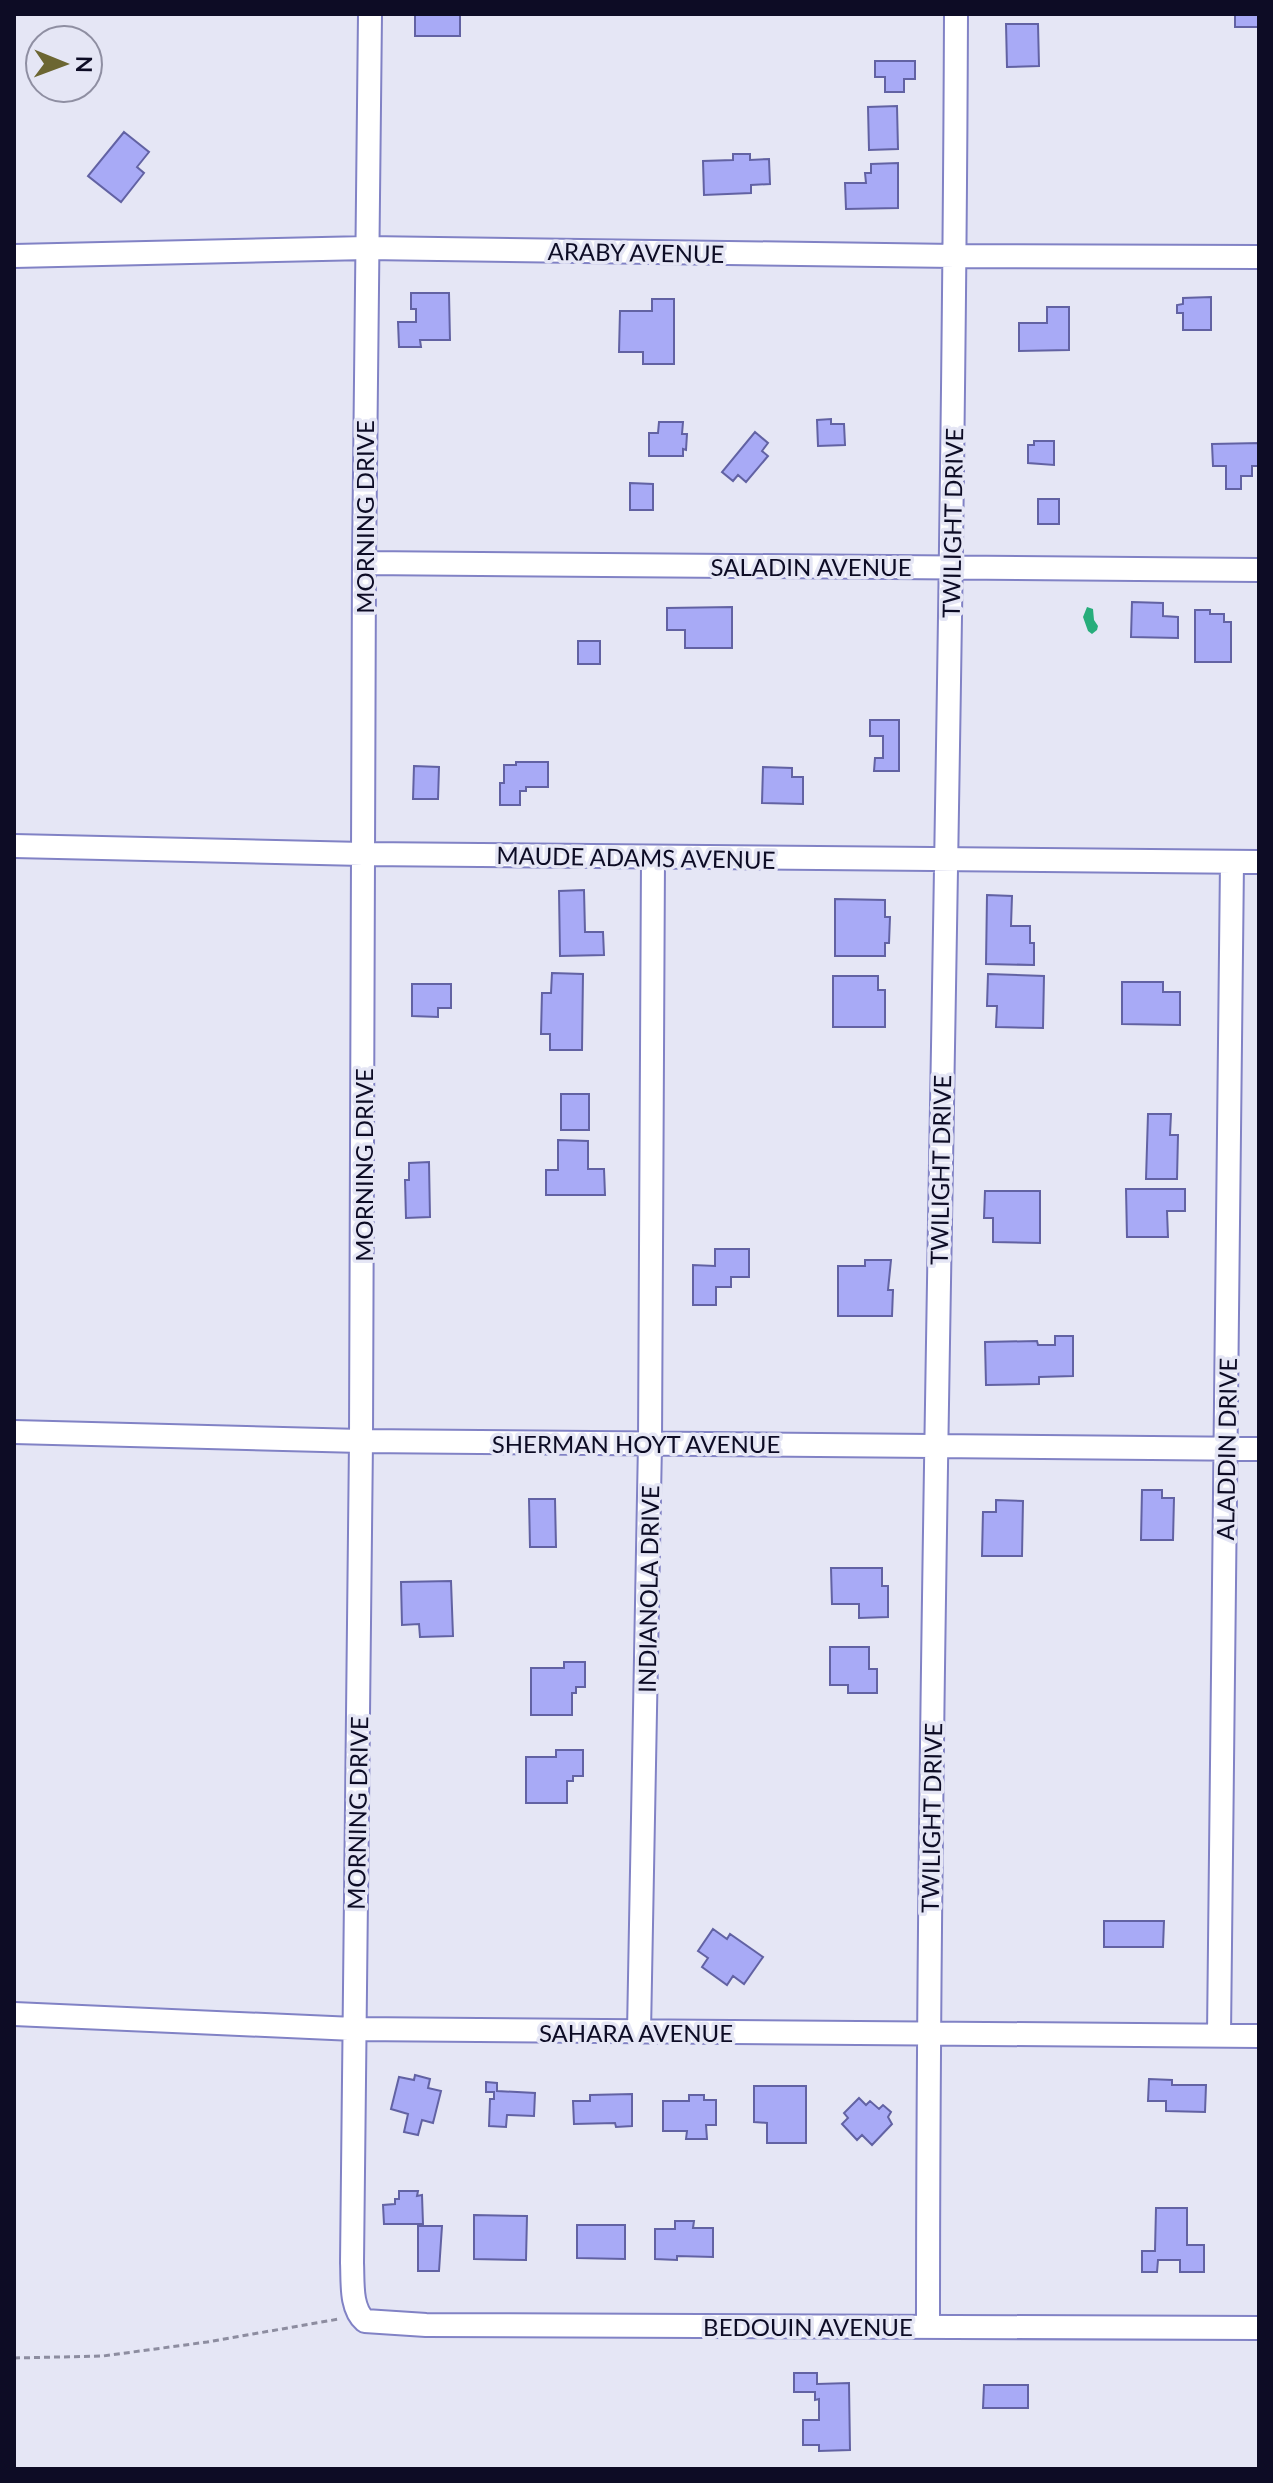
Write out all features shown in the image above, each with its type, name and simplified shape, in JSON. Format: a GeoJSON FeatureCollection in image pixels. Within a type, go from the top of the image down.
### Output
{"type":"FeatureCollection","features":[{"type":"Feature","properties":{"kind":"street","name":"MORNING DRIVE"},"geometry":{"type":"LineString","coordinates":[[359,2316],[355,2306],[352,2263],[361,1441],[364,563],[370,14]]}},
{"type":"Feature","properties":{"kind":"street","name":"TWILIGHT DRIVE"},"geometry":{"type":"LineString","coordinates":[[928,2327],[928,2033],[944,859],[952,568],[956,14]]}},
{"type":"Feature","properties":{"kind":"street","name":"ARABY AVENUE"},"geometry":{"type":"LineString","coordinates":[[14,256],[367,248],[1259,257]]}},
{"type":"Feature","properties":{"kind":"street","name":"SALADIN AVENUE"},"geometry":{"type":"LineString","coordinates":[[364,563],[1259,570]]}},
{"type":"Feature","properties":{"kind":"street","name":"MAUDE ADAMS AVENUE"},"geometry":{"type":"LineString","coordinates":[[14,846],[653,858],[1259,862]]}},
{"type":"Feature","properties":{"kind":"street","name":"INDIANOLA DRIVE"},"geometry":{"type":"LineString","coordinates":[[639,2032],[650,1443],[653,858]]}},
{"type":"Feature","properties":{"kind":"street","name":"ALADDIN DRIVE"},"geometry":{"type":"LineString","coordinates":[[1219,2035],[1232,862]]}},
{"type":"Feature","properties":{"kind":"street","name":"SHERMAN HOYT AVENUE"},"geometry":{"type":"LineString","coordinates":[[14,1432],[361,1441],[1259,1449]]}},
{"type":"Feature","properties":{"kind":"street","name":"SAHARA AVENUE"},"geometry":{"type":"LineString","coordinates":[[14,2014],[354,2029],[1259,2036]]}},
{"type":"Feature","properties":{"kind":"street","name":"BEDOUIN AVENUE"},"geometry":{"type":"LineString","coordinates":[[359,2316],[365,2321],[426,2325],[1259,2328]]}},
{"type":"Feature","properties":{"kind":"path"},"geometry":{"type":"LineString","coordinates":[[14,2358],[103,2356],[359,2316]]}},
{"type":"Feature","properties":{"kind":"shaded area"},"geometry":{"type":"Polygon","coordinates":[[[1087,607],[1093,609],[1098,626],[1092,634],[1083,617],[1087,607]]]}},
{"type":"Feature","properties":{"kind":"building"},"geometry":{"type":"Polygon","coordinates":[[[415,14],[460,14],[460,36],[415,36],[415,14]]]}},
{"type":"Feature","properties":{"kind":"building"},"geometry":{"type":"Polygon","coordinates":[[[1235,14],[1258,14],[1258,27],[1235,27],[1235,14]]]}},
{"type":"Feature","properties":{"kind":"building"},"geometry":{"type":"Polygon","coordinates":[[[1006,24],[1038,24],[1039,66],[1007,67],[1006,24]]]}},
{"type":"Feature","properties":{"kind":"building"},"geometry":{"type":"Polygon","coordinates":[[[875,61],[915,61],[915,79],[904,79],[904,92],[885,92],[885,77],[875,77],[875,61]]]}},
{"type":"Feature","properties":{"kind":"building"},"geometry":{"type":"Polygon","coordinates":[[[897,106],[898,149],[869,150],[868,107],[897,106]]]}},
{"type":"Feature","properties":{"kind":"building"},"geometry":{"type":"Polygon","coordinates":[[[124,132],[149,152],[137,167],[144,173],[121,202],[88,176],[124,132]]]}},
{"type":"Feature","properties":{"kind":"building"},"geometry":{"type":"Polygon","coordinates":[[[733,154],[750,154],[750,160],[769,159],[770,184],[751,185],[751,193],[704,195],[703,161],[733,160],[733,154]]]}},
{"type":"Feature","properties":{"kind":"building"},"geometry":{"type":"Polygon","coordinates":[[[898,163],[898,208],[846,209],[845,183],[866,183],[865,173],[871,173],[871,164],[898,163]]]}},
{"type":"Feature","properties":{"kind":"building"},"geometry":{"type":"Polygon","coordinates":[[[411,293],[449,293],[450,340],[420,340],[421,347],[399,347],[398,322],[416,322],[416,309],[411,309],[411,293]]]}},
{"type":"Feature","properties":{"kind":"building"},"geometry":{"type":"Polygon","coordinates":[[[1211,297],[1211,330],[1183,330],[1183,313],[1177,313],[1177,305],[1183,304],[1183,298],[1211,297]]]}},
{"type":"Feature","properties":{"kind":"building"},"geometry":{"type":"Polygon","coordinates":[[[652,299],[674,299],[674,364],[643,364],[643,352],[619,352],[620,311],[652,311],[652,299]]]}},
{"type":"Feature","properties":{"kind":"building"},"geometry":{"type":"Polygon","coordinates":[[[1047,307],[1069,307],[1069,350],[1019,351],[1019,323],[1047,323],[1047,307]]]}},
{"type":"Feature","properties":{"kind":"building"},"geometry":{"type":"Polygon","coordinates":[[[831,419],[831,424],[844,424],[845,445],[818,446],[817,420],[831,419]]]}},
{"type":"Feature","properties":{"kind":"building"},"geometry":{"type":"Polygon","coordinates":[[[659,422],[683,422],[682,434],[687,434],[683,456],[649,456],[649,433],[658,433],[659,422]]]}},
{"type":"Feature","properties":{"kind":"building"},"geometry":{"type":"Polygon","coordinates":[[[755,432],[768,443],[762,451],[768,456],[746,482],[738,475],[733,481],[722,472],[755,432]]]}},
{"type":"Feature","properties":{"kind":"building"},"geometry":{"type":"Polygon","coordinates":[[[1034,441],[1054,441],[1054,465],[1028,463],[1028,445],[1034,445],[1034,441]]]}},
{"type":"Feature","properties":{"kind":"building"},"geometry":{"type":"Polygon","coordinates":[[[1259,443],[1259,466],[1252,466],[1252,476],[1241,476],[1241,489],[1226,489],[1226,466],[1213,466],[1212,444],[1259,443]]]}},
{"type":"Feature","properties":{"kind":"building"},"geometry":{"type":"Polygon","coordinates":[[[630,483],[653,484],[653,510],[630,510],[630,483]]]}},
{"type":"Feature","properties":{"kind":"building"},"geometry":{"type":"Polygon","coordinates":[[[1038,499],[1059,499],[1059,524],[1038,524],[1038,499]]]}},
{"type":"Feature","properties":{"kind":"building"},"geometry":{"type":"Polygon","coordinates":[[[1132,602],[1163,603],[1163,616],[1178,617],[1178,638],[1131,637],[1132,602]]]}},
{"type":"Feature","properties":{"kind":"building"},"geometry":{"type":"Polygon","coordinates":[[[732,607],[732,648],[685,648],[685,630],[667,630],[667,608],[732,607]]]}},
{"type":"Feature","properties":{"kind":"building"},"geometry":{"type":"Polygon","coordinates":[[[1195,610],[1224,614],[1224,622],[1231,622],[1231,662],[1195,662],[1195,610]]]}},
{"type":"Feature","properties":{"kind":"building"},"geometry":{"type":"Polygon","coordinates":[[[578,641],[600,641],[600,664],[578,664],[578,641]]]}},
{"type":"Feature","properties":{"kind":"building"},"geometry":{"type":"Polygon","coordinates":[[[870,720],[899,720],[899,771],[874,771],[875,758],[883,758],[883,736],[870,736],[870,720]]]}},
{"type":"Feature","properties":{"kind":"building"},"geometry":{"type":"Polygon","coordinates":[[[516,762],[548,762],[548,787],[526,787],[526,791],[520,791],[520,805],[500,805],[504,765],[516,765],[516,762]]]}},
{"type":"Feature","properties":{"kind":"building"},"geometry":{"type":"Polygon","coordinates":[[[414,766],[439,767],[438,799],[413,799],[414,766]]]}},
{"type":"Feature","properties":{"kind":"building"},"geometry":{"type":"Polygon","coordinates":[[[763,767],[792,768],[792,777],[803,777],[803,804],[762,803],[763,767]]]}},
{"type":"Feature","properties":{"kind":"building"},"geometry":{"type":"Polygon","coordinates":[[[584,890],[585,932],[603,932],[604,955],[560,956],[559,891],[584,890]]]}},
{"type":"Feature","properties":{"kind":"building"},"geometry":{"type":"Polygon","coordinates":[[[987,895],[1012,896],[1011,926],[1030,926],[1034,965],[986,964],[987,895]]]}},
{"type":"Feature","properties":{"kind":"building"},"geometry":{"type":"Polygon","coordinates":[[[835,899],[885,900],[885,917],[890,917],[885,956],[835,956],[835,899]]]}},
{"type":"Feature","properties":{"kind":"building"},"geometry":{"type":"Polygon","coordinates":[[[552,973],[583,974],[582,1050],[550,1050],[550,1034],[541,1034],[542,993],[551,993],[552,973]]]}},
{"type":"Feature","properties":{"kind":"building"},"geometry":{"type":"Polygon","coordinates":[[[988,974],[1044,976],[1043,1028],[996,1027],[997,1006],[987,1006],[988,974]]]}},
{"type":"Feature","properties":{"kind":"building"},"geometry":{"type":"Polygon","coordinates":[[[833,976],[878,976],[878,990],[885,990],[885,1027],[833,1027],[833,976]]]}},
{"type":"Feature","properties":{"kind":"building"},"geometry":{"type":"Polygon","coordinates":[[[1122,982],[1163,982],[1163,992],[1180,992],[1180,1025],[1122,1024],[1122,982]]]}},
{"type":"Feature","properties":{"kind":"building"},"geometry":{"type":"Polygon","coordinates":[[[412,984],[451,984],[451,1008],[438,1008],[438,1017],[412,1016],[412,984]]]}},
{"type":"Feature","properties":{"kind":"building"},"geometry":{"type":"Polygon","coordinates":[[[561,1094],[589,1094],[589,1130],[561,1130],[561,1094]]]}},
{"type":"Feature","properties":{"kind":"building"},"geometry":{"type":"Polygon","coordinates":[[[1148,1114],[1171,1114],[1170,1135],[1178,1135],[1177,1179],[1146,1179],[1148,1114]]]}},
{"type":"Feature","properties":{"kind":"building"},"geometry":{"type":"Polygon","coordinates":[[[558,1140],[588,1141],[588,1169],[604,1169],[605,1195],[546,1195],[546,1170],[558,1170],[558,1140]]]}},
{"type":"Feature","properties":{"kind":"building"},"geometry":{"type":"Polygon","coordinates":[[[429,1162],[430,1217],[406,1218],[405,1180],[409,1180],[409,1163],[429,1162]]]}},
{"type":"Feature","properties":{"kind":"building"},"geometry":{"type":"Polygon","coordinates":[[[1126,1189],[1185,1189],[1185,1211],[1167,1211],[1168,1237],[1127,1237],[1126,1189]]]}},
{"type":"Feature","properties":{"kind":"building"},"geometry":{"type":"Polygon","coordinates":[[[985,1191],[1040,1191],[1040,1243],[993,1242],[993,1218],[984,1218],[985,1191]]]}},
{"type":"Feature","properties":{"kind":"building"},"geometry":{"type":"Polygon","coordinates":[[[715,1249],[749,1249],[749,1277],[731,1277],[731,1287],[716,1287],[716,1305],[693,1305],[693,1265],[715,1266],[715,1249]]]}},
{"type":"Feature","properties":{"kind":"building"},"geometry":{"type":"Polygon","coordinates":[[[865,1260],[891,1260],[888,1290],[893,1290],[892,1316],[838,1316],[838,1266],[865,1266],[865,1260]]]}},
{"type":"Feature","properties":{"kind":"building"},"geometry":{"type":"Polygon","coordinates":[[[1055,1336],[1073,1336],[1073,1376],[1039,1377],[1039,1384],[986,1385],[985,1342],[1037,1341],[1038,1345],[1055,1345],[1055,1336]]]}},
{"type":"Feature","properties":{"kind":"building"},"geometry":{"type":"Polygon","coordinates":[[[1142,1490],[1162,1490],[1162,1498],[1174,1498],[1173,1540],[1141,1540],[1142,1490]]]}},
{"type":"Feature","properties":{"kind":"building"},"geometry":{"type":"Polygon","coordinates":[[[529,1499],[555,1499],[556,1547],[530,1547],[529,1499]]]}},
{"type":"Feature","properties":{"kind":"building"},"geometry":{"type":"Polygon","coordinates":[[[996,1500],[1023,1501],[1022,1556],[982,1556],[983,1512],[996,1512],[996,1500]]]}},
{"type":"Feature","properties":{"kind":"building"},"geometry":{"type":"Polygon","coordinates":[[[831,1568],[882,1568],[882,1586],[888,1586],[888,1617],[859,1618],[859,1604],[832,1604],[831,1568]]]}},
{"type":"Feature","properties":{"kind":"building"},"geometry":{"type":"Polygon","coordinates":[[[451,1581],[453,1636],[420,1637],[419,1624],[402,1625],[401,1582],[451,1581]]]}},
{"type":"Feature","properties":{"kind":"building"},"geometry":{"type":"Polygon","coordinates":[[[830,1647],[869,1647],[869,1669],[877,1669],[877,1693],[848,1693],[848,1685],[830,1685],[830,1647]]]}},
{"type":"Feature","properties":{"kind":"building"},"geometry":{"type":"Polygon","coordinates":[[[564,1662],[585,1662],[585,1687],[576,1687],[576,1693],[572,1693],[572,1715],[531,1715],[531,1668],[564,1668],[564,1662]]]}},
{"type":"Feature","properties":{"kind":"building"},"geometry":{"type":"Polygon","coordinates":[[[556,1750],[583,1750],[583,1776],[573,1776],[573,1781],[567,1781],[567,1803],[526,1803],[526,1757],[556,1757],[556,1750]]]}},
{"type":"Feature","properties":{"kind":"building"},"geometry":{"type":"Polygon","coordinates":[[[1104,1921],[1164,1921],[1163,1947],[1104,1947],[1104,1921]]]}},
{"type":"Feature","properties":{"kind":"building"},"geometry":{"type":"Polygon","coordinates":[[[713,1929],[727,1939],[730,1934],[763,1957],[744,1984],[733,1976],[727,1985],[702,1967],[708,1958],[698,1951],[713,1929]]]}},
{"type":"Feature","properties":{"kind":"building"},"geometry":{"type":"Polygon","coordinates":[[[415,2075],[430,2079],[428,2088],[441,2091],[433,2123],[422,2120],[418,2135],[404,2132],[408,2114],[391,2109],[399,2077],[414,2080],[415,2075]]]}},
{"type":"Feature","properties":{"kind":"building"},"geometry":{"type":"Polygon","coordinates":[[[1149,2079],[1172,2080],[1172,2085],[1206,2085],[1205,2112],[1166,2111],[1166,2101],[1148,2101],[1149,2079]]]}},
{"type":"Feature","properties":{"kind":"building"},"geometry":{"type":"Polygon","coordinates":[[[486,2082],[497,2083],[497,2091],[535,2093],[534,2116],[507,2115],[506,2127],[489,2126],[490,2099],[494,2099],[494,2092],[486,2092],[486,2082]]]}},
{"type":"Feature","properties":{"kind":"building"},"geometry":{"type":"Polygon","coordinates":[[[754,2086],[806,2086],[806,2143],[767,2143],[767,2123],[754,2122],[754,2086]]]}},
{"type":"Feature","properties":{"kind":"building"},"geometry":{"type":"Polygon","coordinates":[[[632,2094],[632,2126],[616,2127],[615,2123],[574,2124],[573,2101],[590,2101],[590,2095],[632,2094]]]}},
{"type":"Feature","properties":{"kind":"building"},"geometry":{"type":"Polygon","coordinates":[[[689,2095],[704,2095],[704,2100],[716,2100],[716,2125],[706,2125],[707,2139],[686,2139],[687,2131],[663,2131],[663,2101],[689,2101],[689,2095]]]}},
{"type":"Feature","properties":{"kind":"building"},"geometry":{"type":"Polygon","coordinates":[[[859,2098],[866,2105],[870,2101],[879,2109],[883,2105],[891,2112],[888,2117],[892,2124],[872,2145],[862,2135],[857,2140],[842,2124],[848,2118],[844,2113],[859,2098]]]}},
{"type":"Feature","properties":{"kind":"building"},"geometry":{"type":"Polygon","coordinates":[[[399,2191],[418,2191],[417,2196],[422,2195],[423,2224],[384,2224],[383,2205],[395,2204],[399,2191]]]}},
{"type":"Feature","properties":{"kind":"building"},"geometry":{"type":"Polygon","coordinates":[[[1156,2208],[1187,2208],[1187,2245],[1204,2245],[1204,2272],[1180,2272],[1180,2260],[1158,2260],[1157,2272],[1142,2272],[1142,2251],[1155,2251],[1156,2208]]]}},
{"type":"Feature","properties":{"kind":"building"},"geometry":{"type":"Polygon","coordinates":[[[474,2215],[527,2216],[526,2260],[474,2259],[474,2215]]]}},
{"type":"Feature","properties":{"kind":"building"},"geometry":{"type":"Polygon","coordinates":[[[675,2221],[694,2221],[693,2228],[713,2228],[713,2257],[655,2259],[655,2229],[675,2229],[675,2221]]]}},
{"type":"Feature","properties":{"kind":"building"},"geometry":{"type":"Polygon","coordinates":[[[577,2225],[625,2225],[625,2259],[577,2258],[577,2225]]]}},
{"type":"Feature","properties":{"kind":"building"},"geometry":{"type":"Polygon","coordinates":[[[418,2226],[442,2226],[439,2271],[418,2271],[418,2226]]]}},
{"type":"Feature","properties":{"kind":"building"},"geometry":{"type":"Polygon","coordinates":[[[794,2373],[817,2373],[817,2384],[849,2383],[850,2450],[819,2451],[819,2445],[803,2445],[803,2420],[819,2420],[819,2399],[815,2400],[815,2392],[794,2392],[794,2373]]]}},
{"type":"Feature","properties":{"kind":"building"},"geometry":{"type":"Polygon","coordinates":[[[984,2385],[1028,2385],[1028,2408],[983,2408],[984,2385]]]}}]}
